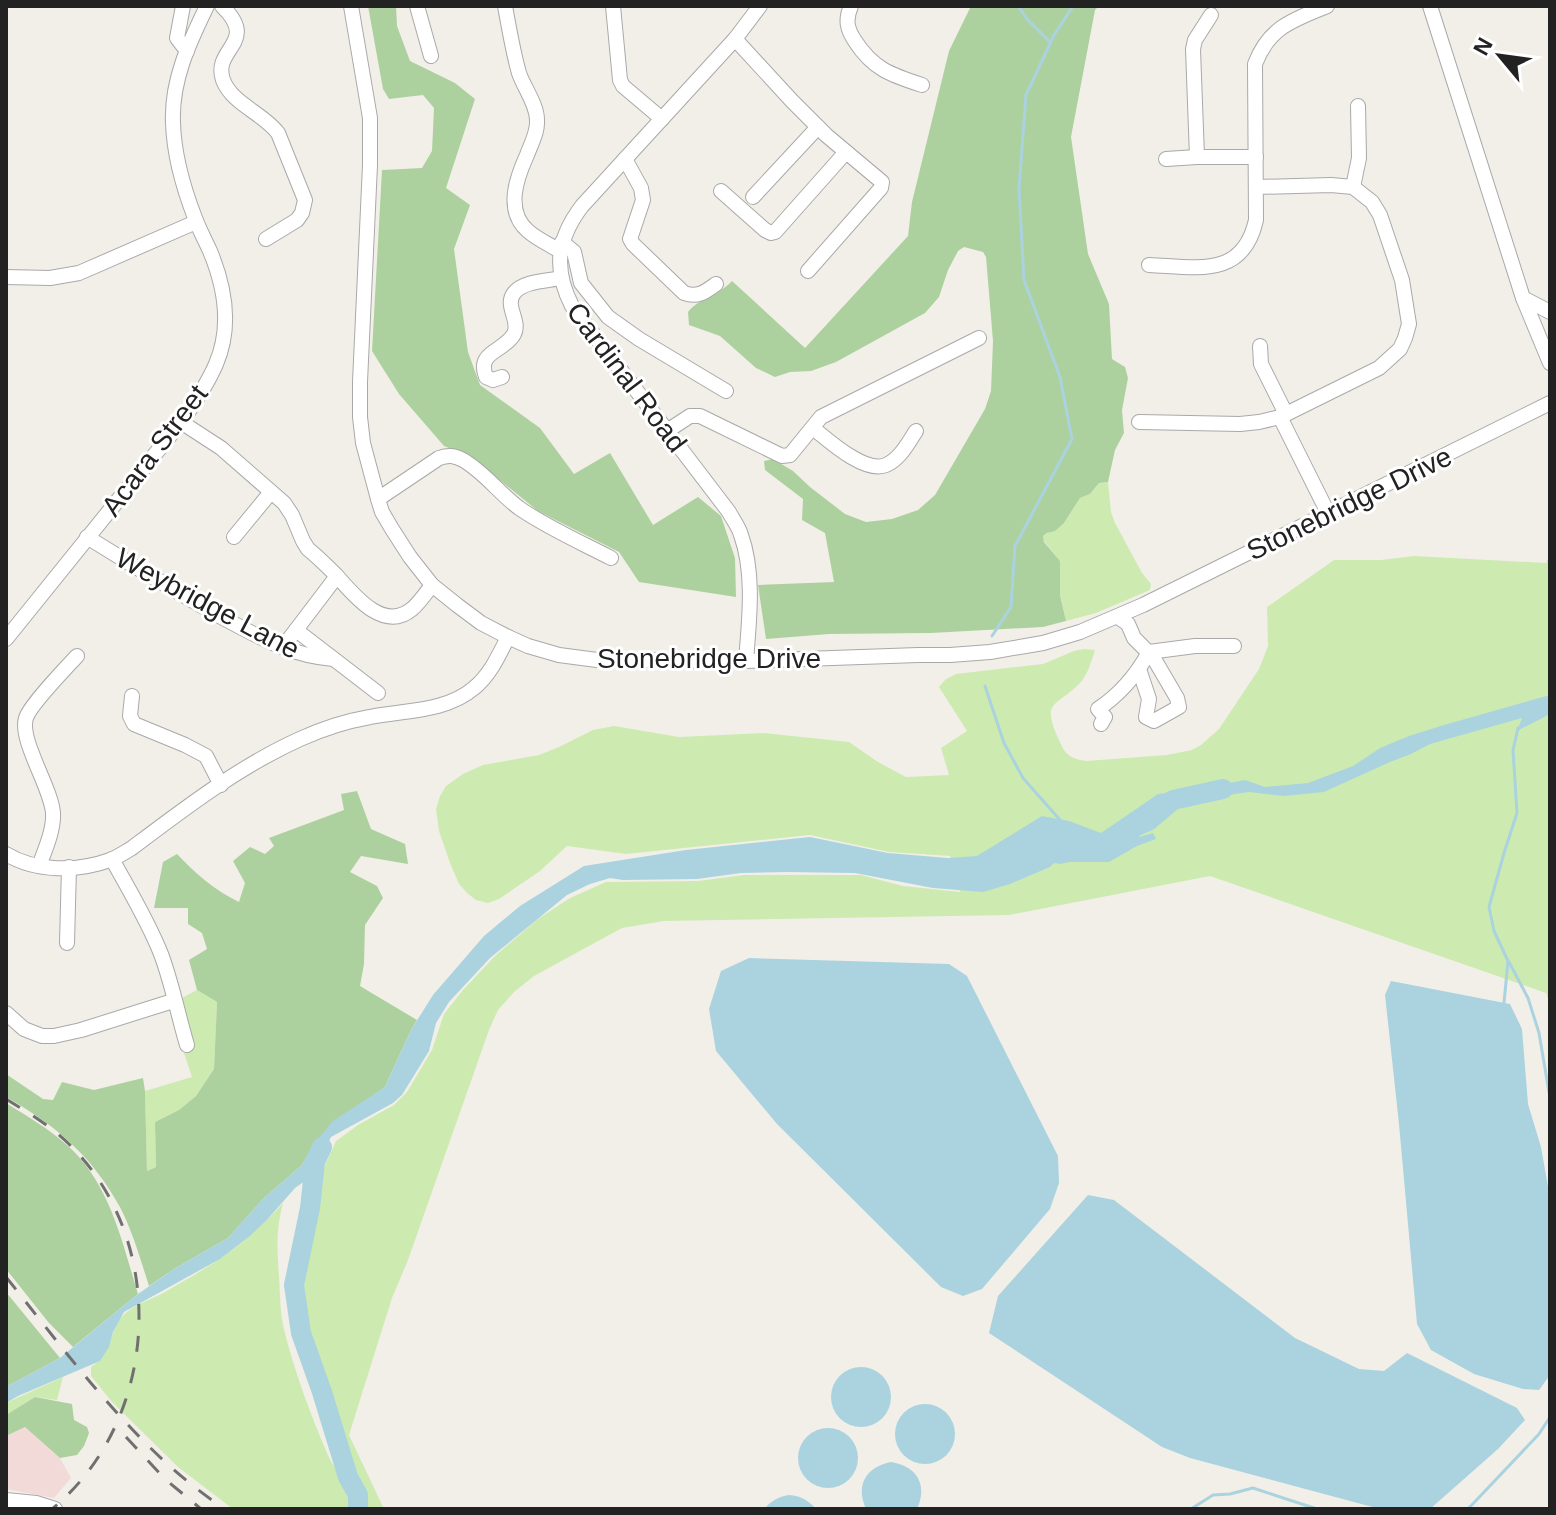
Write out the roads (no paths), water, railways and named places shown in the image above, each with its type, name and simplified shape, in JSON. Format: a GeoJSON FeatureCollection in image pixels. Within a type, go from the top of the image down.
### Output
{"type":"FeatureCollection","features":[{"type":"Feature","properties":{"kind":"street"},"geometry":{"type":"LineString","coordinates":[[183,6],[177,38],[187,51]]}},
{"type":"Feature","properties":{"kind":"street","name":"Acara Street"},"geometry":{"type":"LineString","coordinates":[[6,639],[181,422],[217,363],[224,336],[225,310],[220,277],[196,222],[178,168],[173,122],[175,91],[187,51],[207,6]]}},
{"type":"Feature","properties":{"kind":"street"},"geometry":{"type":"LineString","coordinates":[[222,6],[238,29],[223,62],[224,82],[278,133],[305,200],[297,220],[266,239]]}},
{"type":"Feature","properties":{"kind":"street","name":"Stonebridge Drive"},"geometry":{"type":"LineString","coordinates":[[351,6],[370,118],[360,417],[365,455],[382,512],[432,585],[481,623],[528,646],[559,655],[597,660],[746,661],[950,655],[1043,643],[1118,617],[1550,403]]}},
{"type":"Feature","properties":{"kind":"street"},"geometry":{"type":"LineString","coordinates":[[417,6],[431,56]]}},
{"type":"Feature","properties":{"kind":"street"},"geometry":{"type":"LineString","coordinates":[[505,6],[520,75],[536,112],[537,122],[515,190],[518,218],[527,231],[574,252],[581,283],[608,317],[726,391]]}},
{"type":"Feature","properties":{"kind":"street"},"geometry":{"type":"LineString","coordinates":[[613,6],[620,80],[662,119]]}},
{"type":"Feature","properties":{"kind":"street"},"geometry":{"type":"LineString","coordinates":[[561,246],[572,219],[582,206],[735,39],[760,6]]}},
{"type":"Feature","properties":{"kind":"street"},"geometry":{"type":"LineString","coordinates":[[851,6],[846,19],[847,28],[865,55],[881,70],[922,85]]}},
{"type":"Feature","properties":{"kind":"street"},"geometry":{"type":"LineString","coordinates":[[1149,265],[1217,266],[1236,257],[1252,236],[1257,187],[1255,64],[1262,48],[1285,24],[1327,6]]}},
{"type":"Feature","properties":{"kind":"street"},"geometry":{"type":"LineString","coordinates":[[1430,6],[1523,298],[1550,363]]}},
{"type":"Feature","properties":{"kind":"street"},"geometry":{"type":"LineString","coordinates":[[1197,157],[1193,49],[1195,40],[1211,15]]}},
{"type":"Feature","properties":{"kind":"street"},"geometry":{"type":"LineString","coordinates":[[735,39],[818,127],[882,182],[881,188],[808,271]]}},
{"type":"Feature","properties":{"kind":"street"},"geometry":{"type":"LineString","coordinates":[[1353,187],[1359,158],[1358,106]]}},
{"type":"Feature","properties":{"kind":"street"},"geometry":{"type":"LineString","coordinates":[[753,197],[818,127]]}},
{"type":"Feature","properties":{"kind":"street"},"geometry":{"type":"LineString","coordinates":[[721,191],[765,230],[775,232],[846,152]]}},
{"type":"Feature","properties":{"kind":"street"},"geometry":{"type":"LineString","coordinates":[[1166,159],[1256,157]]}},
{"type":"Feature","properties":{"kind":"street"},"geometry":{"type":"LineString","coordinates":[[625,159],[641,188],[643,200],[630,239],[633,244],[684,293],[702,295],[716,284]]}},
{"type":"Feature","properties":{"kind":"street"},"geometry":{"type":"LineString","coordinates":[[1139,422],[1240,424],[1283,416],[1379,368],[1400,349],[1409,324],[1407,305],[1392,248],[1372,202],[1353,187],[1257,187]]}},
{"type":"Feature","properties":{"kind":"street"},"geometry":{"type":"LineString","coordinates":[[6,277],[50,278],[79,273],[196,222]]}},
{"type":"Feature","properties":{"kind":"street","name":"Cardinal Road"},"geometry":{"type":"LineString","coordinates":[[561,246],[561,278],[572,306],[729,512],[741,533],[747,562],[750,607],[746,661]]}},
{"type":"Feature","properties":{"kind":"street"},"geometry":{"type":"LineString","coordinates":[[502,377],[493,380],[486,377],[482,368],[485,360],[515,332],[510,302],[516,290],[522,285],[561,278]]}},
{"type":"Feature","properties":{"kind":"street"},"geometry":{"type":"LineString","coordinates":[[1523,298],[1550,312]]}},
{"type":"Feature","properties":{"kind":"street"},"geometry":{"type":"LineString","coordinates":[[667,431],[690,416],[700,416],[782,456],[790,455],[821,417],[979,338]]}},
{"type":"Feature","properties":{"kind":"street"},"geometry":{"type":"LineString","coordinates":[[1260,346],[1261,364],[1328,513]]}},
{"type":"Feature","properties":{"kind":"street"},"geometry":{"type":"LineString","coordinates":[[181,422],[221,448],[284,503],[308,549],[368,607],[380,614],[403,614],[412,609],[432,585]]}},
{"type":"Feature","properties":{"kind":"street"},"geometry":{"type":"LineString","coordinates":[[813,428],[871,467],[886,465],[896,458],[916,431]]}},
{"type":"Feature","properties":{"kind":"street"},"geometry":{"type":"LineString","coordinates":[[378,499],[439,458],[455,456],[473,467],[515,505],[611,558]]}},
{"type":"Feature","properties":{"kind":"street"},"geometry":{"type":"LineString","coordinates":[[234,537],[271,492]]}},
{"type":"Feature","properties":{"kind":"street","name":"Weybridge Lane"},"geometry":{"type":"LineString","coordinates":[[87,537],[185,597],[260,637],[311,658],[333,659]]}},
{"type":"Feature","properties":{"kind":"street"},"geometry":{"type":"LineString","coordinates":[[283,647],[337,576]]}},
{"type":"Feature","properties":{"kind":"street"},"geometry":{"type":"LineString","coordinates":[[1118,617],[1128,624],[1134,638],[1153,657],[1179,707],[1154,721],[1146,717],[1149,699],[1139,669]]}},
{"type":"Feature","properties":{"kind":"street","name":"Weybridge Lane"},"geometry":{"type":"LineString","coordinates":[[296,630],[378,693]]}},
{"type":"Feature","properties":{"kind":"street"},"geometry":{"type":"LineString","coordinates":[[6,854],[27,864],[54,868],[112,859],[267,755],[303,738],[366,717],[451,702],[475,687],[493,665],[508,637]]}},
{"type":"Feature","properties":{"kind":"street"},"geometry":{"type":"LineString","coordinates":[[1149,652],[1195,646],[1234,646]]}},
{"type":"Feature","properties":{"kind":"street"},"geometry":{"type":"LineString","coordinates":[[1101,724],[1105,717],[1098,709],[1139,669],[1149,652]]}},
{"type":"Feature","properties":{"kind":"street"},"geometry":{"type":"LineString","coordinates":[[39,866],[53,825],[53,815],[25,724],[30,709],[77,656]]}},
{"type":"Feature","properties":{"kind":"street"},"geometry":{"type":"LineString","coordinates":[[132,696],[130,716],[134,724],[206,756],[221,785]]}},
{"type":"Feature","properties":{"kind":"street"},"geometry":{"type":"LineString","coordinates":[[112,859],[154,938],[168,973],[187,1045]]}},
{"type":"Feature","properties":{"kind":"street"},"geometry":{"type":"LineString","coordinates":[[67,943],[69,867]]}},
{"type":"Feature","properties":{"kind":"street"},"geometry":{"type":"LineString","coordinates":[[6,1013],[24,1029],[42,1036],[54,1036],[173,1001]]}},
{"type":"Feature","properties":{"kind":"street"},"geometry":{"type":"LineString","coordinates":[[6,1500],[36,1503],[55,1509]]}},
{"type":"Feature","properties":{"kind":"water"},"geometry":{"type":"Polygon","coordinates":[[[1550,695],[1550,714],[1517,731],[1522,718],[1430,744],[1324,792],[1284,796],[1249,792],[1196,794],[1157,811],[1142,826],[1139,837],[1153,833],[1156,839],[1109,862],[1054,863],[1010,884],[983,892],[933,888],[855,873],[741,873],[697,879],[610,878],[590,884],[567,895],[490,958],[449,1002],[436,1023],[429,1051],[402,1095],[331,1137],[312,1176],[295,1188],[250,1236],[220,1259],[124,1312],[100,1361],[6,1403],[6,1387],[60,1358],[138,1294],[228,1238],[264,1198],[301,1166],[333,1121],[385,1087],[411,1030],[433,995],[484,936],[520,906],[584,866],[686,850],[810,837],[888,853],[948,858],[977,856],[1042,816],[1069,821],[1101,833],[1158,794],[1245,780],[1265,787],[1308,783],[1353,766],[1380,748],[1409,736],[1550,695]]]}},
{"type":"Feature","properties":{"kind":"water"},"geometry":{"type":"Polygon","coordinates":[[[749,958],[949,964],[967,976],[1058,1156],[1059,1183],[1050,1209],[982,1289],[963,1296],[941,1287],[777,1124],[716,1051],[709,1009],[721,971],[749,958]]]}},
{"type":"Feature","properties":{"kind":"water"},"geometry":{"type":"Polygon","coordinates":[[[1391,981],[1510,1004],[1522,1029],[1528,1104],[1541,1147],[1550,1198],[1550,1375],[1539,1390],[1523,1389],[1474,1374],[1431,1350],[1417,1324],[1385,995],[1391,981]]]}},
{"type":"Feature","properties":{"kind":"water"},"geometry":{"type":"Polygon","coordinates":[[[1088,1195],[1114,1200],[1295,1338],[1359,1369],[1384,1371],[1407,1353],[1517,1408],[1525,1420],[1498,1449],[1430,1509],[1380,1509],[1190,1458],[1162,1447],[989,1333],[998,1296],[1088,1195]]]}},
{"type":"Feature","properties":{"kind":"water"},"geometry":{"type":"Polygon","coordinates":[[[861,1367],[873,1369],[882,1376],[889,1385],[889,1409],[882,1418],[873,1425],[861,1427],[849,1425],[840,1418],[833,1409],[831,1397],[833,1385],[840,1376],[849,1369],[861,1367]]]}},
{"type":"Feature","properties":{"kind":"water"},"geometry":{"type":"Polygon","coordinates":[[[925,1404],[937,1406],[946,1413],[953,1422],[953,1446],[946,1455],[937,1462],[925,1464],[913,1462],[904,1455],[897,1446],[895,1434],[897,1422],[904,1413],[913,1406],[925,1404]]]}},
{"type":"Feature","properties":{"kind":"water"},"geometry":{"type":"Polygon","coordinates":[[[828,1428],[840,1430],[849,1437],[856,1446],[856,1470],[849,1479],[840,1486],[828,1488],[816,1486],[807,1479],[800,1470],[798,1458],[800,1446],[807,1437],[816,1430],[828,1428]]]}},
{"type":"Feature","properties":{"kind":"water"},"geometry":{"type":"Polygon","coordinates":[[[891,1462],[908,1468],[918,1478],[921,1492],[917,1509],[866,1509],[862,1492],[865,1478],[875,1468],[891,1462]]]}},
{"type":"Feature","properties":{"kind":"water"},"geometry":{"type":"Polygon","coordinates":[[[789,1495],[804,1499],[816,1509],[764,1509],[775,1499],[789,1495]]]}},
{"type":"Feature","properties":{"kind":"waterway"},"geometry":{"type":"LineString","coordinates":[[1018,6],[1050,42]]}},
{"type":"Feature","properties":{"kind":"waterway"},"geometry":{"type":"LineString","coordinates":[[992,636],[1011,607],[1015,546],[1072,439],[1060,377],[1024,280],[1019,188],[1026,95],[1054,35],[1073,6]]}},
{"type":"Feature","properties":{"kind":"waterway"},"geometry":{"type":"LineString","coordinates":[[985,686],[1004,743],[1023,778],[1060,820]]}},
{"type":"Feature","properties":{"kind":"waterway"},"geometry":{"type":"LineString","coordinates":[[1504,1003],[1508,961],[1494,931],[1489,907],[1517,813],[1513,750],[1518,728]]}},
{"type":"Feature","properties":{"kind":"waterway"},"geometry":{"type":"LineString","coordinates":[[1122,832],[1148,821],[1173,800],[1223,789]]}},
{"type":"Feature","properties":{"kind":"waterway"},"geometry":{"type":"LineString","coordinates":[[1509,962],[1528,998],[1539,1033],[1550,1098]]}},
{"type":"Feature","properties":{"kind":"waterway"},"geometry":{"type":"LineString","coordinates":[[322,1147],[315,1162],[310,1208],[294,1285],[301,1333],[348,1477],[358,1495],[358,1509]]}},
{"type":"Feature","properties":{"kind":"waterway"},"geometry":{"type":"LineString","coordinates":[[1468,1509],[1539,1434],[1550,1417]]}},
{"type":"Feature","properties":{"kind":"waterway"},"geometry":{"type":"LineString","coordinates":[[1191,1509],[1213,1495],[1253,1488],[1317,1509]]}},
{"type":"Feature","properties":{"kind":"railway"},"geometry":{"type":"LineString","coordinates":[[6,1099],[63,1138],[102,1185],[124,1231],[136,1280],[139,1331],[131,1381],[114,1429],[88,1472],[52,1509]]}},
{"type":"Feature","properties":{"kind":"railway"},"geometry":{"type":"LineString","coordinates":[[6,1277],[81,1371],[135,1432],[193,1486],[225,1509]]}},
{"type":"Feature","properties":{"kind":"railway"},"geometry":{"type":"LineString","coordinates":[[126,1437],[165,1479],[201,1509]]}}]}
